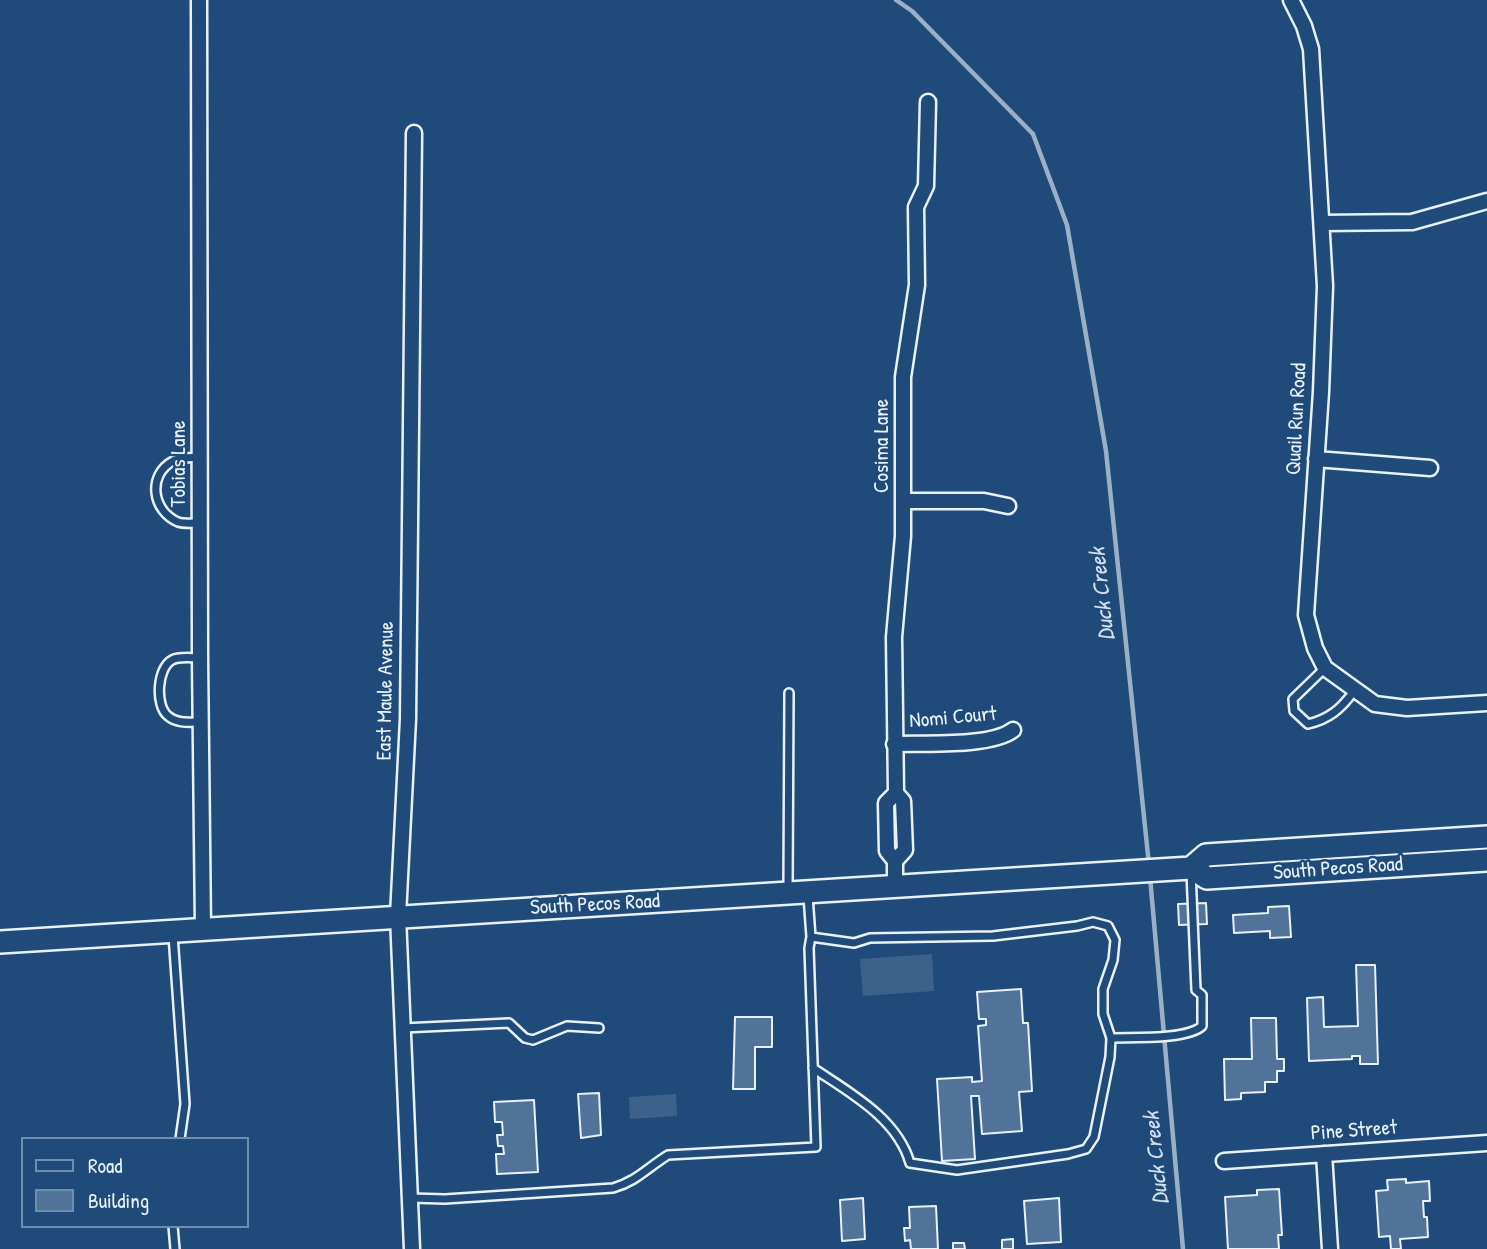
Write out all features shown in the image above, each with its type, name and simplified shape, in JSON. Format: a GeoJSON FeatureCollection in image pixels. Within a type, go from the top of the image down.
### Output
{"type":"FeatureCollection","features":[{"type":"Feature","properties":{"kind":"main road"},"geometry":{"type":"LineString","coordinates":[[1188,865],[1206,855],[1487,837]]}},
{"type":"Feature","properties":{"kind":"main road","name":"South Pecos Road"},"geometry":{"type":"LineString","coordinates":[[0,942],[1128,872],[1188,865],[1207,878],[1487,860]]}},
{"type":"Feature","properties":{"kind":"street","name":"Tobias Lane"},"geometry":{"type":"LineString","coordinates":[[199,0],[200,658],[204,929]]}},
{"type":"Feature","properties":{"kind":"street","name":"Quail Run Road"},"geometry":{"type":"LineString","coordinates":[[1291,0],[1304,26],[1311,49],[1325,286],[1306,615],[1315,648],[1325,668],[1375,704],[1407,708],[1487,703]]}},
{"type":"Feature","properties":{"kind":"street","name":"Cosima Lane"},"geometry":{"type":"LineString","coordinates":[[895,861],[905,850],[904,801],[896,793],[894,744],[894,637],[901,571],[903,501],[903,377],[917,285],[916,207],[926,186],[928,102]]}},
{"type":"Feature","properties":{"kind":"street","name":"East Maule Avenue"},"geometry":{"type":"LineString","coordinates":[[412,1249],[398,916],[408,719],[414,133]]}},
{"type":"Feature","properties":{"kind":"street"},"geometry":{"type":"LineString","coordinates":[[1322,223],[1412,222],[1487,201]]}},
{"type":"Feature","properties":{"kind":"street"},"geometry":{"type":"LineString","coordinates":[[1316,459],[1430,468]]}},
{"type":"Feature","properties":{"kind":"street"},"geometry":{"type":"LineString","coordinates":[[903,501],[984,501],[1008,506]]}},
{"type":"Feature","properties":{"kind":"street","name":"Nomi Court"},"geometry":{"type":"LineString","coordinates":[[894,744],[990,740],[1005,736],[1013,730]]}},
{"type":"Feature","properties":{"kind":"street","name":"Cosima Lane"},"geometry":{"type":"LineString","coordinates":[[895,886],[895,861],[887,850],[886,803],[896,793]]}},
{"type":"Feature","properties":{"kind":"street","name":"Pine Street"},"geometry":{"type":"LineString","coordinates":[[1224,1161],[1487,1143]]}},
{"type":"Feature","properties":{"kind":"street"},"geometry":{"type":"LineString","coordinates":[[1324,1154],[1330,1249]]}},
{"type":"Feature","properties":{"kind":"lane"},"geometry":{"type":"LineString","coordinates":[[200,457],[174,459],[166,466],[156,483],[159,507],[168,516],[180,523],[200,523]]}},
{"type":"Feature","properties":{"kind":"lane"},"geometry":{"type":"LineString","coordinates":[[200,658],[173,659],[166,664],[161,678],[161,707],[167,716],[177,721],[201,722]]}},
{"type":"Feature","properties":{"kind":"lane"},"geometry":{"type":"LineString","coordinates":[[1325,668],[1293,699],[1294,711],[1308,724],[1324,720],[1345,705],[1354,691]]}},
{"type":"Feature","properties":{"kind":"lane"},"geometry":{"type":"LineString","coordinates":[[410,1198],[445,1199],[613,1188],[633,1182],[668,1155],[816,1147],[809,948],[811,937],[798,892],[789,693]]}},
{"type":"Feature","properties":{"kind":"lane"},"geometry":{"type":"LineString","coordinates":[[887,822],[904,821]]}},
{"type":"Feature","properties":{"kind":"lane"},"geometry":{"type":"LineString","coordinates":[[1111,1038],[1190,1033],[1202,1026],[1202,995],[1196,990],[1188,865]]}},
{"type":"Feature","properties":{"kind":"lane"},"geometry":{"type":"LineString","coordinates":[[811,937],[854,943],[870,938],[993,936],[1093,922],[1108,926],[1115,940],[1113,960],[1103,989],[1103,1014],[1111,1038],[1110,1057],[1094,1137],[1086,1149],[1069,1154],[957,1170],[910,1163],[895,1130],[852,1094],[813,1068]]}},
{"type":"Feature","properties":{"kind":"lane"},"geometry":{"type":"LineString","coordinates":[[173,931],[185,1104],[180,1137]]}},
{"type":"Feature","properties":{"kind":"lane"},"geometry":{"type":"LineString","coordinates":[[403,1028],[509,1023],[525,1038],[533,1040],[567,1026],[599,1028]]}},
{"type":"Feature","properties":{"kind":"lane"},"geometry":{"type":"LineString","coordinates":[[173,1228],[175,1249]]}},
{"type":"Feature","properties":{"kind":"shaded area"},"geometry":{"type":"Polygon","coordinates":[[[932,954],[934,991],[863,996],[860,959],[932,954]]]}},
{"type":"Feature","properties":{"kind":"shaded area"},"geometry":{"type":"Polygon","coordinates":[[[676,1094],[677,1116],[630,1119],[629,1097],[676,1094]]]}},
{"type":"Feature","properties":{"kind":"building"},"geometry":{"type":"Polygon","coordinates":[[[1206,903],[1207,924],[1179,925],[1178,904],[1206,903]]]}},
{"type":"Feature","properties":{"kind":"building"},"geometry":{"type":"Polygon","coordinates":[[[1289,906],[1291,937],[1270,938],[1270,931],[1234,933],[1233,915],[1268,913],[1268,907],[1289,906]]]}},
{"type":"Feature","properties":{"kind":"building"},"geometry":{"type":"Polygon","coordinates":[[[1356,965],[1375,965],[1378,1064],[1360,1064],[1360,1056],[1352,1056],[1352,1059],[1309,1061],[1307,998],[1323,997],[1324,1027],[1358,1026],[1356,965]]]}},
{"type":"Feature","properties":{"kind":"building"},"geometry":{"type":"Polygon","coordinates":[[[1021,989],[1023,1023],[1028,1023],[1032,1091],[1019,1092],[1022,1131],[982,1134],[979,1096],[971,1096],[975,1159],[942,1161],[937,1079],[972,1077],[972,1082],[982,1081],[978,1026],[986,1025],[986,1019],[979,1019],[977,992],[1021,989]]]}},
{"type":"Feature","properties":{"kind":"building"},"geometry":{"type":"Polygon","coordinates":[[[735,1017],[772,1017],[772,1047],[755,1047],[755,1089],[733,1089],[735,1017]]]}},
{"type":"Feature","properties":{"kind":"building"},"geometry":{"type":"Polygon","coordinates":[[[1251,1018],[1276,1018],[1277,1059],[1284,1059],[1284,1071],[1277,1071],[1277,1082],[1265,1082],[1265,1092],[1241,1093],[1241,1099],[1225,1100],[1224,1059],[1252,1059],[1251,1018]]]}},
{"type":"Feature","properties":{"kind":"building"},"geometry":{"type":"Polygon","coordinates":[[[599,1093],[601,1135],[581,1138],[578,1094],[599,1093]]]}},
{"type":"Feature","properties":{"kind":"building"},"geometry":{"type":"Polygon","coordinates":[[[534,1100],[538,1172],[497,1174],[496,1154],[504,1154],[503,1146],[498,1146],[497,1135],[503,1135],[502,1122],[495,1122],[494,1102],[534,1100]]]}},
{"type":"Feature","properties":{"kind":"building"},"geometry":{"type":"Polygon","coordinates":[[[1406,1179],[1406,1183],[1429,1181],[1430,1201],[1423,1201],[1428,1237],[1400,1239],[1401,1249],[1391,1249],[1390,1236],[1379,1237],[1376,1191],[1388,1190],[1387,1180],[1406,1179]]]}},
{"type":"Feature","properties":{"kind":"building"},"geometry":{"type":"Polygon","coordinates":[[[1279,1189],[1282,1235],[1278,1235],[1279,1249],[1228,1249],[1225,1197],[1257,1195],[1257,1190],[1279,1189]]]}},
{"type":"Feature","properties":{"kind":"building"},"geometry":{"type":"Polygon","coordinates":[[[863,1198],[865,1239],[842,1241],[840,1200],[863,1198]]]}},
{"type":"Feature","properties":{"kind":"building"},"geometry":{"type":"Polygon","coordinates":[[[1059,1198],[1061,1242],[1027,1244],[1024,1201],[1059,1198]]]}},
{"type":"Feature","properties":{"kind":"building"},"geometry":{"type":"Polygon","coordinates":[[[936,1206],[938,1249],[911,1249],[910,1240],[905,1241],[904,1228],[910,1228],[909,1207],[936,1206]]]}},
{"type":"Feature","properties":{"kind":"building"},"geometry":{"type":"Polygon","coordinates":[[[1013,1239],[1013,1249],[1002,1249],[1002,1240],[1013,1239]]]}},
{"type":"Feature","properties":{"kind":"building"},"geometry":{"type":"Polygon","coordinates":[[[953,1243],[964,1243],[965,1249],[953,1249],[953,1243]]]}},
{"type":"Feature","properties":{"kind":"waterway","name":"Duck Creek"},"geometry":{"type":"LineString","coordinates":[[896,0],[912,11],[1033,134],[1067,225],[1106,451],[1149,865]]}},
{"type":"Feature","properties":{"kind":"waterway","name":"Duck Creek"},"geometry":{"type":"LineString","coordinates":[[1150,877],[1183,1249]]}}]}
